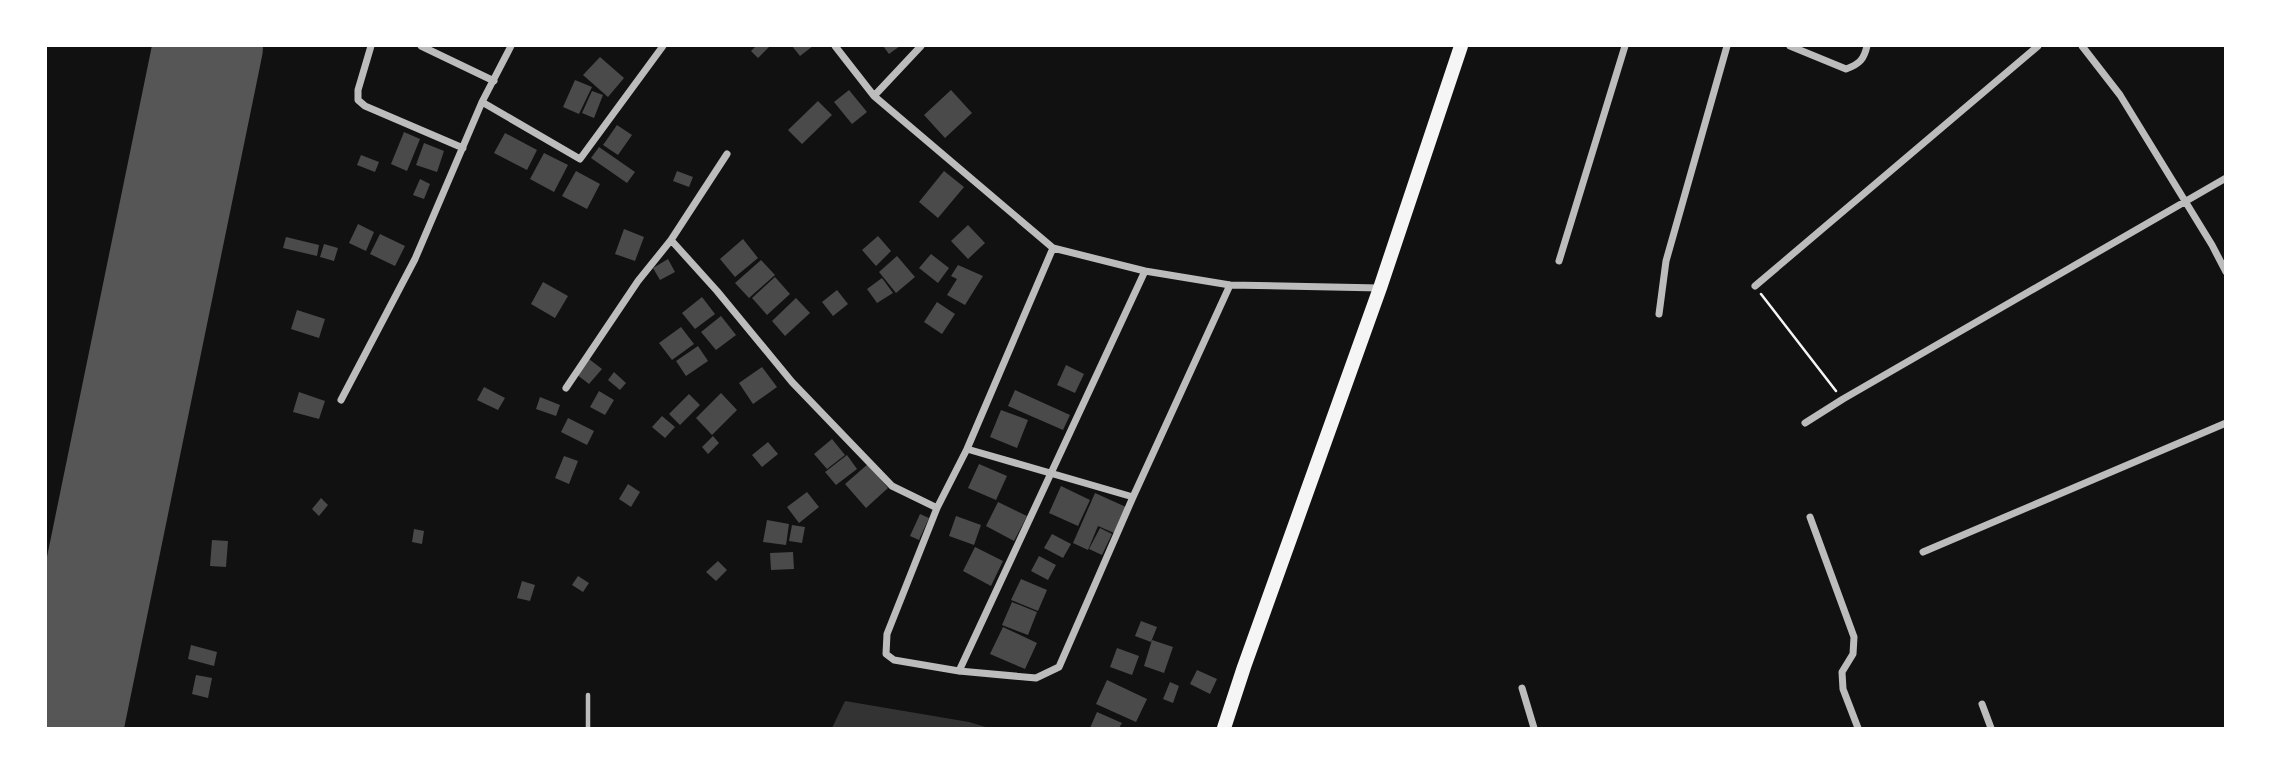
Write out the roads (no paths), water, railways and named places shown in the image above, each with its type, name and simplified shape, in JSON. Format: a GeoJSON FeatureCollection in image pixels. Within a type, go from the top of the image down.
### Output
{"type":"FeatureCollection","features":[{"type":"Feature","properties":{"kind":"main road"},"geometry":{"type":"LineString","coordinates":[[1224,729],[1380,288],[1461,46]]}},
{"type":"Feature","properties":{"kind":"street"},"geometry":{"type":"LineString","coordinates":[[371,46],[358,90],[358,100],[365,106],[464,148]]}},
{"type":"Feature","properties":{"kind":"street"},"geometry":{"type":"LineString","coordinates":[[421,46],[494,81]]}},
{"type":"Feature","properties":{"kind":"street"},"geometry":{"type":"LineString","coordinates":[[341,400],[415,259],[482,102],[511,46]]}},
{"type":"Feature","properties":{"kind":"street"},"geometry":{"type":"LineString","coordinates":[[482,102],[580,159],[663,46]]}},
{"type":"Feature","properties":{"kind":"street"},"geometry":{"type":"LineString","coordinates":[[835,46],[874,96],[1053,248],[1145,271],[1230,285],[1380,288]]}},
{"type":"Feature","properties":{"kind":"street"},"geometry":{"type":"LineString","coordinates":[[874,96],[921,46]]}},
{"type":"Feature","properties":{"kind":"street"},"geometry":{"type":"LineString","coordinates":[[1559,261],[1625,46]]}},
{"type":"Feature","properties":{"kind":"street"},"geometry":{"type":"LineString","coordinates":[[1659,314],[1665,261],[1727,46]]}},
{"type":"Feature","properties":{"kind":"street"},"geometry":{"type":"LineString","coordinates":[[1790,46],[1846,69],[1857,65],[1864,57],[1867,46]]}},
{"type":"Feature","properties":{"kind":"street"},"geometry":{"type":"LineString","coordinates":[[1755,286],[2038,46]]}},
{"type":"Feature","properties":{"kind":"street"},"geometry":{"type":"LineString","coordinates":[[2082,46],[2120,95],[2225,272]]}},
{"type":"Feature","properties":{"kind":"street"},"geometry":{"type":"LineString","coordinates":[[566,388],[638,281],[671,240],[727,154]]}},
{"type":"Feature","properties":{"kind":"street"},"geometry":{"type":"LineString","coordinates":[[1805,424],[1843,399],[2225,178]]}},
{"type":"Feature","properties":{"kind":"street"},"geometry":{"type":"LineString","coordinates":[[671,240],[792,382],[892,486],[937,508]]}},
{"type":"Feature","properties":{"kind":"street"},"geometry":{"type":"LineString","coordinates":[[1053,248],[967,449],[937,508],[887,635],[886,654],[894,660],[959,671],[1036,678],[1059,667],[1230,285]]}},
{"type":"Feature","properties":{"kind":"street"},"geometry":{"type":"LineString","coordinates":[[959,671],[1145,271]]}},
{"type":"Feature","properties":{"kind":"street"},"geometry":{"type":"LineString","coordinates":[[1923,552],[2225,423]]}},
{"type":"Feature","properties":{"kind":"street"},"geometry":{"type":"LineString","coordinates":[[967,449],[1133,497]]}},
{"type":"Feature","properties":{"kind":"street"},"geometry":{"type":"LineString","coordinates":[[1810,517],[1854,637],[1853,654],[1842,672],[1843,689],[1858,729]]}},
{"type":"Feature","properties":{"kind":"street"},"geometry":{"type":"LineString","coordinates":[[1522,688],[1534,729]]}},
{"type":"Feature","properties":{"kind":"street"},"geometry":{"type":"LineString","coordinates":[[1982,704],[1992,729]]}},
{"type":"Feature","properties":{"kind":"lane"},"geometry":{"type":"LineString","coordinates":[[588,695],[588,729]]}}]}
